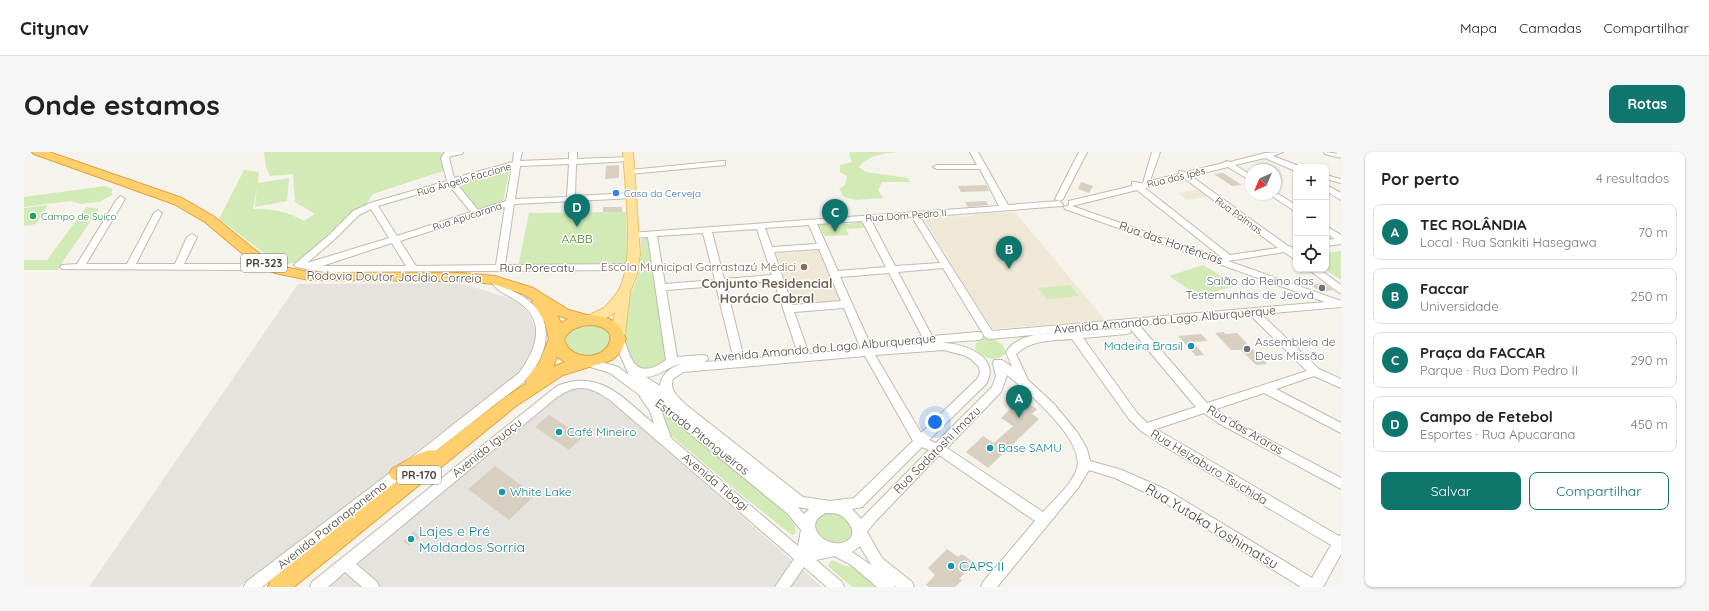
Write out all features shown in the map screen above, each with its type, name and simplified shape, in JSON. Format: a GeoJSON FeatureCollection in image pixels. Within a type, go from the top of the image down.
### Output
{"type":"FeatureCollection","features":[{"type":"Feature","properties":{"kind":"highway","name":"Rodovia Doutor Jacídio Correia"},"geometry":{"type":"LineString","coordinates":[[38,152],[178,201],[209,219],[260,261],[280,270],[309,276],[463,277],[497,274],[538,301],[548,312],[554,325],[557,341]]}},
{"type":"Feature","properties":{"kind":"highway","name":"Rodovia Doutor Jacídio Correia"},"geometry":{"type":"LineString","coordinates":[[516,287],[528,291],[564,313],[589,320]]}},
{"type":"Feature","properties":{"kind":"highway"},"geometry":{"type":"LineString","coordinates":[[589,320],[607,323],[614,328],[618,337]]}},
{"type":"Feature","properties":{"kind":"highway","name":"PR-170"},"geometry":{"type":"LineString","coordinates":[[278,587],[510,402],[544,369],[549,362],[560,334],[568,326],[589,320]]}},
{"type":"Feature","properties":{"kind":"highway","name":"PR-170"},"geometry":{"type":"LineString","coordinates":[[510,402],[557,371],[585,361],[600,359],[607,356],[616,348],[618,337]]}},
{"type":"Feature","properties":{"kind":"highway","name":"PR-170"},"geometry":{"type":"LineString","coordinates":[[557,341],[562,352],[567,356],[585,361]]}},
{"type":"Feature","properties":{"kind":"highway"},"geometry":{"type":"LineString","coordinates":[[398,474],[464,439]]}},
{"type":"Feature","properties":{"kind":"highway"},"geometry":{"type":"LineString","coordinates":[[293,587],[326,548]]}},
{"type":"Feature","properties":{"kind":"main road"},"geometry":{"type":"LineString","coordinates":[[618,337],[624,292],[632,267],[634,254],[629,156]]}},
{"type":"Feature","properties":{"kind":"main road"},"geometry":{"type":"LineString","coordinates":[[589,320],[609,310],[624,292]]}},
{"type":"Feature","properties":{"kind":"street"},"geometry":{"type":"LineString","coordinates":[[456,152],[448,154],[445,158],[451,182],[476,213]]}},
{"type":"Feature","properties":{"kind":"street"},"geometry":{"type":"LineString","coordinates":[[497,274],[511,202],[518,152]]}},
{"type":"Feature","properties":{"kind":"street"},"geometry":{"type":"LineString","coordinates":[[571,199],[573,152]]}},
{"type":"Feature","properties":{"kind":"street"},"geometry":{"type":"LineString","coordinates":[[974,152],[1005,208]]}},
{"type":"Feature","properties":{"kind":"street"},"geometry":{"type":"LineString","coordinates":[[1066,202],[1083,152]]}},
{"type":"Feature","properties":{"kind":"street"},"geometry":{"type":"LineString","coordinates":[[1066,202],[1090,152]]}},
{"type":"Feature","properties":{"kind":"street"},"geometry":{"type":"LineString","coordinates":[[1156,152],[1142,184],[1228,258]]}},
{"type":"Feature","properties":{"kind":"street"},"geometry":{"type":"LineString","coordinates":[[1243,152],[1262,154],[1293,167]]}},
{"type":"Feature","properties":{"kind":"street","name":"Rua dos Ipês"},"geometry":{"type":"LineString","coordinates":[[1066,202],[1262,154],[1279,152]]}},
{"type":"Feature","properties":{"kind":"street"},"geometry":{"type":"LineString","coordinates":[[1328,152],[1341,156]]}},
{"type":"Feature","properties":{"kind":"street","name":"Rua Ângelo Faccione"},"geometry":{"type":"LineString","coordinates":[[303,266],[356,213],[373,205],[516,164],[573,162],[629,156]]}},
{"type":"Feature","properties":{"kind":"street"},"geometry":{"type":"LineString","coordinates":[[630,172],[722,163]]}},
{"type":"Feature","properties":{"kind":"street"},"geometry":{"type":"LineString","coordinates":[[1228,163],[1245,175]]}},
{"type":"Feature","properties":{"kind":"street"},"geometry":{"type":"LineString","coordinates":[[937,167],[982,167]]}},
{"type":"Feature","properties":{"kind":"street","name":"Rua Palmas"},"geometry":{"type":"LineString","coordinates":[[1183,174],[1293,255]]}},
{"type":"Feature","properties":{"kind":"street"},"geometry":{"type":"LineString","coordinates":[[1329,178],[1341,181]]}},
{"type":"Feature","properties":{"kind":"street"},"geometry":{"type":"LineString","coordinates":[[1329,189],[1341,197]]}},
{"type":"Feature","properties":{"kind":"street","name":"Rua Apucarana"},"geometry":{"type":"LineString","coordinates":[[303,266],[395,239],[511,202],[631,196]]}},
{"type":"Feature","properties":{"kind":"street"},"geometry":{"type":"LineString","coordinates":[[80,267],[121,199]]}},
{"type":"Feature","properties":{"kind":"street"},"geometry":{"type":"LineString","coordinates":[[1281,199],[1293,207]]}},
{"type":"Feature","properties":{"kind":"street","name":"Rua Dom Pedro II"},"geometry":{"type":"LineString","coordinates":[[633,235],[915,215],[1066,202]]}},
{"type":"Feature","properties":{"kind":"street","name":"Rua das Hortências"},"geometry":{"type":"LineString","coordinates":[[1066,202],[1216,259],[1341,304]]}},
{"type":"Feature","properties":{"kind":"street"},"geometry":{"type":"LineString","coordinates":[[373,205],[413,268]]}},
{"type":"Feature","properties":{"kind":"street"},"geometry":{"type":"LineString","coordinates":[[130,267],[158,213]]}},
{"type":"Feature","properties":{"kind":"street"},"geometry":{"type":"LineString","coordinates":[[915,215],[947,265],[984,336],[1005,342],[1023,380],[1071,430],[1078,444],[1084,464],[1078,480],[988,587]]}},
{"type":"Feature","properties":{"kind":"street"},"geometry":{"type":"LineString","coordinates":[[864,218],[930,343]]}},
{"type":"Feature","properties":{"kind":"street"},"geometry":{"type":"LineString","coordinates":[[812,222],[867,349],[920,442],[938,448],[1044,520]]}},
{"type":"Feature","properties":{"kind":"street"},"geometry":{"type":"LineString","coordinates":[[760,225],[804,354]]}},
{"type":"Feature","properties":{"kind":"street"},"geometry":{"type":"LineString","coordinates":[[707,229],[739,360]]}},
{"type":"Feature","properties":{"kind":"street"},"geometry":{"type":"LineString","coordinates":[[1329,231],[1341,240]]}},
{"type":"Feature","properties":{"kind":"street"},"geometry":{"type":"LineString","coordinates":[[652,233],[673,366],[665,384],[668,393],[681,406]]}},
{"type":"Feature","properties":{"kind":"street"},"geometry":{"type":"LineString","coordinates":[[178,267],[192,237]]}},
{"type":"Feature","properties":{"kind":"street"},"geometry":{"type":"LineString","coordinates":[[1329,242],[1341,240]]}},
{"type":"Feature","properties":{"kind":"street"},"geometry":{"type":"LineString","coordinates":[[768,250],[823,246]]}},
{"type":"Feature","properties":{"kind":"street"},"geometry":{"type":"LineString","coordinates":[[1216,259],[1293,248]]}},
{"type":"Feature","properties":{"kind":"street"},"geometry":{"type":"LineString","coordinates":[[65,267],[248,267],[260,261]]}},
{"type":"Feature","properties":{"kind":"street"},"geometry":{"type":"LineString","coordinates":[[835,274],[947,265]]}},
{"type":"Feature","properties":{"kind":"street","name":"Rua Porecatu"},"geometry":{"type":"LineString","coordinates":[[303,266],[324,269],[413,268],[497,274],[632,267]]}},
{"type":"Feature","properties":{"kind":"street"},"geometry":{"type":"LineString","coordinates":[[1317,272],[1341,290]]}},
{"type":"Feature","properties":{"kind":"street","name":"Avenida Paranapanema"},"geometry":{"type":"LineString","coordinates":[[251,587],[518,380],[533,364],[538,353],[542,337],[538,316],[522,299],[502,290],[497,274]]}},
{"type":"Feature","properties":{"kind":"street"},"geometry":{"type":"LineString","coordinates":[[661,287],[778,278]]}},
{"type":"Feature","properties":{"kind":"street"},"geometry":{"type":"LineString","coordinates":[[788,309],[848,304]]}},
{"type":"Feature","properties":{"kind":"street","name":"Avenida Amando do Lago Alburquerque"},"geometry":{"type":"LineString","coordinates":[[1257,316],[1341,304]]}},
{"type":"Feature","properties":{"kind":"street","name":"Avenida Amando do Lago Alburquerque"},"geometry":{"type":"LineString","coordinates":[[673,366],[930,343],[984,336],[1072,332],[1257,316],[1341,312]]}},
{"type":"Feature","properties":{"kind":"street"},"geometry":{"type":"LineString","coordinates":[[1257,316],[1315,372],[1341,384]]}},
{"type":"Feature","properties":{"kind":"street","name":"Rua das Araras"},"geometry":{"type":"LineString","coordinates":[[1134,326],[1206,409],[1222,420],[1341,484]]}},
{"type":"Feature","properties":{"kind":"street","name":"Avenida Amando do Lago Alburquerque"},"geometry":{"type":"LineString","coordinates":[[998,363],[1008,359],[1011,353],[1021,344],[1033,339],[1072,332]]}},
{"type":"Feature","properties":{"kind":"street","name":"Rua Heizaburo Tsuchida"},"geometry":{"type":"LineString","coordinates":[[1072,332],[1133,416],[1145,428],[1159,439],[1340,543]]}},
{"type":"Feature","properties":{"kind":"street","name":"Rua Sadatoshi Imazu"},"geometry":{"type":"LineString","coordinates":[[830,506],[857,503],[985,378],[985,368],[978,357],[970,349],[972,339],[984,336]]}},
{"type":"Feature","properties":{"kind":"street","name":"Estrada Pitangueiras"},"geometry":{"type":"LineString","coordinates":[[618,337],[627,363],[633,373],[681,406],[800,502],[830,506]]}},
{"type":"Feature","properties":{"kind":"street","name":"Avenida Amando do Lago Alburquerque"},"geometry":{"type":"LineString","coordinates":[[930,343],[954,348],[986,361],[998,363],[1023,380]]}},
{"type":"Feature","properties":{"kind":"street","name":"Estrada Pitangueiras"},"geometry":{"type":"LineString","coordinates":[[585,361],[614,370],[670,411],[793,510],[808,530]]}},
{"type":"Feature","properties":{"kind":"street"},"geometry":{"type":"LineString","coordinates":[[627,363],[635,369],[650,374],[673,366]]}},
{"type":"Feature","properties":{"kind":"street","name":"Rua Sadatoshi Imazu"},"geometry":{"type":"LineString","coordinates":[[859,532],[869,519],[997,389],[1002,376],[998,363]]}},
{"type":"Feature","properties":{"kind":"street"},"geometry":{"type":"LineString","coordinates":[[1145,428],[1315,372]]}},
{"type":"Feature","properties":{"kind":"street","name":"Avenida Iguaçu"},"geometry":{"type":"LineString","coordinates":[[317,587],[553,394],[567,386],[581,383],[589,384]]}},
{"type":"Feature","properties":{"kind":"street","name":"Avenida Tibagi"},"geometry":{"type":"LineString","coordinates":[[589,384],[604,389],[665,439],[837,587]]}},
{"type":"Feature","properties":{"kind":"street"},"geometry":{"type":"LineString","coordinates":[[638,388],[655,410],[665,439]]}},
{"type":"Feature","properties":{"kind":"street"},"geometry":{"type":"LineString","coordinates":[[1266,389],[1341,428]]}},
{"type":"Feature","properties":{"kind":"street","name":"Rua Yutaka Yoshimatsu"},"geometry":{"type":"LineString","coordinates":[[1084,464],[1123,476],[1162,494],[1315,587]]}},
{"type":"Feature","properties":{"kind":"street"},"geometry":{"type":"LineString","coordinates":[[782,587],[803,557],[808,530],[808,520],[812,513],[820,508],[830,506],[844,510],[852,516],[857,524],[859,532],[877,562],[907,587]]}},
{"type":"Feature","properties":{"kind":"street"},"geometry":{"type":"LineString","coordinates":[[808,530],[812,538],[820,545],[835,550],[855,560],[888,587]]}},
{"type":"Feature","properties":{"kind":"street"},"geometry":{"type":"LineString","coordinates":[[803,557],[850,546],[856,540],[859,532]]}},
{"type":"Feature","properties":{"kind":"street"},"geometry":{"type":"LineString","coordinates":[[1315,587],[1340,543]]}},
{"type":"Feature","properties":{"kind":"street"},"geometry":{"type":"LineString","coordinates":[[346,564],[372,587]]}},
{"type":"Feature","properties":{"kind":"shaded area"},"geometry":{"type":"Polygon","coordinates":[[[1199,190],[1208,197],[1186,200],[1178,193],[1199,190]]]}},
{"type":"Feature","properties":{"kind":"shaded area"},"geometry":{"type":"Polygon","coordinates":[[[1015,212],[1105,320],[992,329],[923,218],[953,216],[965,217],[979,214],[1015,212]]]}},
{"type":"Feature","properties":{"kind":"shaded area","name":"Escola Municipal Garrastazú Médici"},"geometry":{"type":"Polygon","coordinates":[[[819,251],[842,302],[795,306],[776,254],[819,251]]]}},
{"type":"Feature","properties":{"kind":"shaded area"},"geometry":{"type":"Polygon","coordinates":[[[461,283],[508,298],[521,305],[530,316],[536,332],[534,350],[523,370],[239,587],[89,587],[298,284],[461,283]]]}},
{"type":"Feature","properties":{"kind":"shaded area"},"geometry":{"type":"Polygon","coordinates":[[[579,388],[592,389],[614,404],[822,587],[327,587],[561,393],[579,388]]]}},
{"type":"Feature","properties":{"kind":"green space"},"geometry":{"type":"Polygon","coordinates":[[[264,152],[445,152],[442,157],[443,171],[373,194],[363,209],[305,262],[285,264],[276,262],[219,219],[244,170],[259,172],[258,183],[289,178],[287,201],[255,207],[257,186],[253,209],[279,211],[304,221],[315,214],[295,202],[293,174],[270,176],[266,167],[264,152]]]}},
{"type":"Feature","properties":{"kind":"green space"},"geometry":{"type":"Polygon","coordinates":[[[850,152],[912,152],[883,154],[870,158],[859,167],[866,172],[908,178],[910,182],[882,182],[878,190],[883,198],[856,200],[844,197],[839,189],[845,185],[847,176],[840,172],[840,165],[852,162],[849,155],[850,152]]]}},
{"type":"Feature","properties":{"kind":"green space"},"geometry":{"type":"Polygon","coordinates":[[[510,168],[503,202],[478,210],[458,183],[510,168]]]}},
{"type":"Feature","properties":{"kind":"green space"},"geometry":{"type":"Polygon","coordinates":[[[105,186],[112,189],[112,195],[99,202],[80,204],[71,201],[24,207],[24,197],[105,186]]]}},
{"type":"Feature","properties":{"kind":"green space","name":"Campo de Suiço"},"geometry":{"type":"Polygon","coordinates":[[[48,205],[36,224],[24,226],[24,208],[48,205]]]}},
{"type":"Feature","properties":{"kind":"green space"},"geometry":{"type":"Polygon","coordinates":[[[86,207],[99,209],[57,270],[24,270],[24,260],[47,260],[86,207]]]}},
{"type":"Feature","properties":{"kind":"green space","name":"AABB"},"geometry":{"type":"Polygon","coordinates":[[[626,212],[627,262],[623,265],[518,267],[529,213],[626,212]]]}},
{"type":"Feature","properties":{"kind":"green space"},"geometry":{"type":"Polygon","coordinates":[[[861,222],[864,228],[846,229],[849,235],[825,236],[819,226],[820,224],[845,224],[861,222]]]}},
{"type":"Feature","properties":{"kind":"green space"},"geometry":{"type":"Polygon","coordinates":[[[647,238],[649,242],[667,359],[654,369],[639,367],[634,363],[627,350],[623,335],[624,314],[639,271],[641,260],[641,240],[647,238]]]}},
{"type":"Feature","properties":{"kind":"green space"},"geometry":{"type":"Polygon","coordinates":[[[1341,251],[1341,280],[1329,272],[1329,253],[1341,251]]]}},
{"type":"Feature","properties":{"kind":"green space"},"geometry":{"type":"Polygon","coordinates":[[[1203,265],[1236,285],[1200,297],[1169,276],[1203,265]]]}},
{"type":"Feature","properties":{"kind":"green space"},"geometry":{"type":"Polygon","coordinates":[[[1070,285],[1079,296],[1047,299],[1038,288],[1070,285]]]}},
{"type":"Feature","properties":{"kind":"green space"},"geometry":{"type":"Polygon","coordinates":[[[600,324],[614,336],[605,353],[586,358],[565,350],[564,336],[576,325],[600,324]]]}},
{"type":"Feature","properties":{"kind":"green space"},"geometry":{"type":"Polygon","coordinates":[[[985,338],[999,342],[1005,349],[1005,354],[1001,357],[993,359],[985,357],[981,354],[975,348],[976,343],[985,338]]]}},
{"type":"Feature","properties":{"kind":"green space"},"geometry":{"type":"Polygon","coordinates":[[[662,411],[784,512],[791,519],[794,525],[796,531],[795,534],[792,535],[744,497],[666,431],[662,411]]]}},
{"type":"Feature","properties":{"kind":"green space"},"geometry":{"type":"Polygon","coordinates":[[[830,512],[842,516],[849,522],[852,528],[851,535],[848,540],[842,544],[834,545],[826,542],[815,531],[818,518],[823,514],[830,512]]]}},
{"type":"Feature","properties":{"kind":"green space"},"geometry":{"type":"Polygon","coordinates":[[[832,560],[845,566],[853,567],[877,587],[852,587],[828,566],[832,560]]]}},
{"type":"Feature","properties":{"kind":"building"},"geometry":{"type":"Polygon","coordinates":[[[619,165],[619,178],[605,179],[606,166],[619,165]]]}},
{"type":"Feature","properties":{"kind":"building"},"geometry":{"type":"Polygon","coordinates":[[[1223,173],[1242,185],[1232,186],[1214,174],[1223,173]]]}},
{"type":"Feature","properties":{"kind":"building"},"geometry":{"type":"Polygon","coordinates":[[[1081,182],[1093,186],[1089,193],[1078,189],[1081,182]]]}},
{"type":"Feature","properties":{"kind":"building"},"geometry":{"type":"Polygon","coordinates":[[[986,185],[989,191],[961,192],[958,186],[986,185]]]}},
{"type":"Feature","properties":{"kind":"building"},"geometry":{"type":"Polygon","coordinates":[[[986,201],[988,205],[968,207],[965,202],[986,201]]]}},
{"type":"Feature","properties":{"kind":"building"},"geometry":{"type":"Polygon","coordinates":[[[603,207],[622,207],[622,212],[603,212],[603,207]]]}},
{"type":"Feature","properties":{"kind":"building","name":"Salão do Reino das Testemunhas de Jeová"},"geometry":{"type":"Polygon","coordinates":[[[1324,283],[1333,290],[1321,292],[1310,285],[1324,283]]]}},
{"type":"Feature","properties":{"kind":"building","name":"Assembleia de Deus Missão"},"geometry":{"type":"Polygon","coordinates":[[[1224,332],[1225,334],[1237,333],[1267,364],[1256,365],[1241,350],[1231,350],[1215,333],[1224,332]]]}},
{"type":"Feature","properties":{"kind":"building","name":"Madeira Brasil"},"geometry":{"type":"Polygon","coordinates":[[[1201,334],[1208,341],[1193,342],[1204,355],[1196,356],[1178,336],[1201,334]]]}},
{"type":"Feature","properties":{"kind":"building"},"geometry":{"type":"Polygon","coordinates":[[[1014,395],[1037,409],[1032,414],[1039,419],[988,468],[966,452],[983,436],[994,443],[1013,426],[1001,418],[1015,404],[1009,400],[1014,395]]]}},
{"type":"Feature","properties":{"kind":"building","name":"Café Mineiro"},"geometry":{"type":"Polygon","coordinates":[[[549,415],[583,437],[569,450],[535,427],[549,415]]]}},
{"type":"Feature","properties":{"kind":"building","name":"White Lake"},"geometry":{"type":"Polygon","coordinates":[[[495,466],[535,495],[509,520],[468,489],[495,466]]]}},
{"type":"Feature","properties":{"kind":"building","name":"Lajes e Pré Moldados Sorria"},"geometry":{"type":"Polygon","coordinates":[[[414,531],[420,537],[409,546],[403,541],[414,531]]]}},
{"type":"Feature","properties":{"kind":"building","name":"CAPS II"},"geometry":{"type":"Polygon","coordinates":[[[947,549],[958,557],[962,554],[974,563],[959,579],[962,580],[955,587],[929,587],[926,585],[935,575],[928,568],[947,549]]]}},
{"type":"Feature","properties":{"kind":"place","name":"Casa da Cerveja"},"geometry":{"type":"Point","coordinates":[616,193]}},
{"type":"Feature","properties":{"kind":"place","name":"Campo de Suiço"},"geometry":{"type":"Point","coordinates":[33,216]}},
{"type":"Feature","properties":{"kind":"place","name":"Campo de Fetebol"},"geometry":{"type":"Point","coordinates":[577,227]}},
{"type":"Feature","properties":{"kind":"place","name":"Praça da FACCAR"},"geometry":{"type":"Point","coordinates":[835,232]}},
{"type":"Feature","properties":{"kind":"place","name":"Escola Municipal Garrastazú Médici"},"geometry":{"type":"Point","coordinates":[804,267]}},
{"type":"Feature","properties":{"kind":"place","name":"Faccar"},"geometry":{"type":"Point","coordinates":[1009,269]}},
{"type":"Feature","properties":{"kind":"place","name":"Salão do Reino das Testemunhas de Jeová"},"geometry":{"type":"Point","coordinates":[1322,288]}},
{"type":"Feature","properties":{"kind":"place","name":"Madeira Brasil"},"geometry":{"type":"Point","coordinates":[1191,346]}},
{"type":"Feature","properties":{"kind":"place","name":"Assembleia de Deus Missão"},"geometry":{"type":"Point","coordinates":[1247,349]}},
{"type":"Feature","properties":{"kind":"place","name":"TEC ROLÂNDIA"},"geometry":{"type":"Point","coordinates":[1019,418]}},
{"type":"Feature","properties":{"kind":"place","name":"Café Mineiro"},"geometry":{"type":"Point","coordinates":[559,432]}},
{"type":"Feature","properties":{"kind":"place","name":"Base SAMU"},"geometry":{"type":"Point","coordinates":[990,448]}},
{"type":"Feature","properties":{"kind":"place","name":"White Lake"},"geometry":{"type":"Point","coordinates":[502,492]}},
{"type":"Feature","properties":{"kind":"place","name":"Lajes e Pré Moldados Sorria"},"geometry":{"type":"Point","coordinates":[411,539]}},
{"type":"Feature","properties":{"kind":"place","name":"CAPS II"},"geometry":{"type":"Point","coordinates":[951,566]}},
{"type":"Feature","properties":{"kind":"district","name":"Conjunto Residencial Horácio Cabral"},"geometry":{"type":"Point","coordinates":[767,290]}}]}
